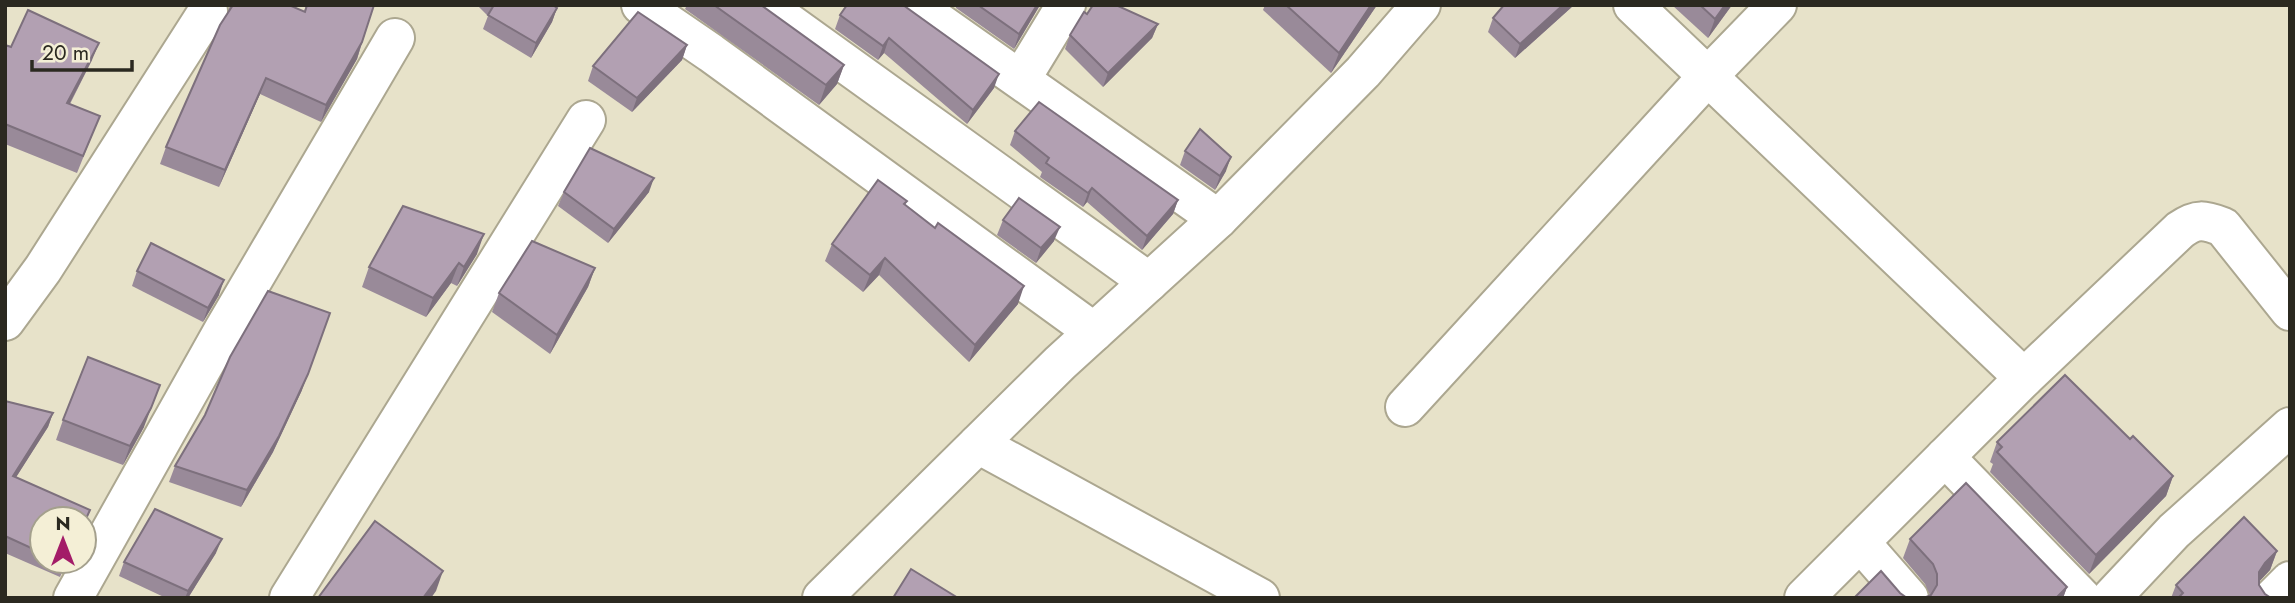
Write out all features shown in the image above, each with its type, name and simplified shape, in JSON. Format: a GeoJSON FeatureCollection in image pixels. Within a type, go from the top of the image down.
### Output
{"type":"FeatureCollection","features":[{"type":"Feature","properties":{"kind":"street"},"geometry":{"type":"LineString","coordinates":[[641,5],[711,52],[1094,332]]}},
{"type":"Feature","properties":{"kind":"street"},"geometry":{"type":"LineString","coordinates":[[764,5],[1149,282]]}},
{"type":"Feature","properties":{"kind":"street"},"geometry":{"type":"LineString","coordinates":[[914,5],[1218,219]]}},
{"type":"Feature","properties":{"kind":"street"},"geometry":{"type":"LineString","coordinates":[[1021,79],[1066,5]]}},
{"type":"Feature","properties":{"kind":"street"},"geometry":{"type":"LineString","coordinates":[[822,598],[1094,332],[1218,219],[1363,72],[1422,5]]}},
{"type":"Feature","properties":{"kind":"street"},"geometry":{"type":"LineString","coordinates":[[1633,5],[2024,378]]}},
{"type":"Feature","properties":{"kind":"street"},"geometry":{"type":"LineString","coordinates":[[1405,407],[1708,76],[1777,5]]}},
{"type":"Feature","properties":{"kind":"street"},"geometry":{"type":"LineString","coordinates":[[5,321],[43,269],[208,11]]}},
{"type":"Feature","properties":{"kind":"street"},"geometry":{"type":"LineString","coordinates":[[73,598],[224,328],[395,38]]}},
{"type":"Feature","properties":{"kind":"street"},"geometry":{"type":"LineString","coordinates":[[289,598],[586,120]]}},
{"type":"Feature","properties":{"kind":"street"},"geometry":{"type":"LineString","coordinates":[[1804,598],[2024,378],[2180,230],[2193,221],[2223,227],[2290,311]]}},
{"type":"Feature","properties":{"kind":"street"},"geometry":{"type":"LineString","coordinates":[[2125,593],[2174,531],[2290,427]]}},
{"type":"Feature","properties":{"kind":"street"},"geometry":{"type":"LineString","coordinates":[[978,444],[1260,598]]}},
{"type":"Feature","properties":{"kind":"street"},"geometry":{"type":"LineString","coordinates":[[1945,457],[2082,598]]}},
{"type":"Feature","properties":{"kind":"street"},"geometry":{"type":"LineString","coordinates":[[1860,542],[1909,598]]}},
{"type":"Feature","properties":{"kind":"street"},"geometry":{"type":"LineString","coordinates":[[2273,598],[2290,581]]}},
{"type":"Feature","properties":{"kind":"building"},"geometry":{"type":"Polygon","coordinates":[[[233,5],[289,5],[305,12],[307,5],[374,5],[362,42],[326,105],[266,78],[225,170],[166,147],[220,25],[233,5]]]}},
{"type":"Feature","properties":{"kind":"building"},"geometry":{"type":"Polygon","coordinates":[[[494,5],[553,5],[557,8],[536,43],[488,15],[494,5]]]}},
{"type":"Feature","properties":{"kind":"building"},"geometry":{"type":"Polygon","coordinates":[[[714,5],[761,5],[844,65],[826,85],[714,5]]]}},
{"type":"Feature","properties":{"kind":"building"},"geometry":{"type":"Polygon","coordinates":[[[847,5],[903,5],[999,74],[973,110],[889,38],[883,46],[840,15],[847,5]]]}},
{"type":"Feature","properties":{"kind":"building"},"geometry":{"type":"Polygon","coordinates":[[[978,5],[1037,5],[1019,34],[978,5]]]}},
{"type":"Feature","properties":{"kind":"building"},"geometry":{"type":"Polygon","coordinates":[[[1093,5],[1116,5],[1158,24],[1108,73],[1070,35],[1084,12],[1087,14],[1093,5]]]}},
{"type":"Feature","properties":{"kind":"building"},"geometry":{"type":"Polygon","coordinates":[[[1286,5],[1371,5],[1339,53],[1286,5]]]}},
{"type":"Feature","properties":{"kind":"building"},"geometry":{"type":"Polygon","coordinates":[[[1504,5],[1563,5],[1520,44],[1493,18],[1504,5]]]}},
{"type":"Feature","properties":{"kind":"building"},"geometry":{"type":"Polygon","coordinates":[[[1700,5],[1725,5],[1715,19],[1700,5]]]}},
{"type":"Feature","properties":{"kind":"building"},"geometry":{"type":"Polygon","coordinates":[[[28,10],[99,43],[67,103],[100,116],[83,156],[5,124],[5,45],[11,47],[28,10]]]}},
{"type":"Feature","properties":{"kind":"building"},"geometry":{"type":"Polygon","coordinates":[[[638,12],[687,45],[637,98],[593,66],[638,12]]]}},
{"type":"Feature","properties":{"kind":"building"},"geometry":{"type":"Polygon","coordinates":[[[1039,102],[1178,200],[1147,236],[1092,188],[1088,193],[1046,163],[1049,158],[1015,131],[1039,102]]]}},
{"type":"Feature","properties":{"kind":"building"},"geometry":{"type":"Polygon","coordinates":[[[1200,129],[1231,157],[1220,176],[1185,151],[1200,129]]]}},
{"type":"Feature","properties":{"kind":"building"},"geometry":{"type":"Polygon","coordinates":[[[590,148],[654,178],[614,229],[564,192],[590,148]]]}},
{"type":"Feature","properties":{"kind":"building"},"geometry":{"type":"Polygon","coordinates":[[[878,180],[907,201],[904,204],[935,228],[938,223],[1024,286],[975,345],[885,258],[870,275],[832,244],[878,180]]]}},
{"type":"Feature","properties":{"kind":"building"},"geometry":{"type":"Polygon","coordinates":[[[1019,198],[1060,227],[1041,248],[1003,220],[1019,198]]]}},
{"type":"Feature","properties":{"kind":"building"},"geometry":{"type":"Polygon","coordinates":[[[403,206],[484,234],[464,267],[459,263],[433,298],[369,267],[403,206]]]}},
{"type":"Feature","properties":{"kind":"building"},"geometry":{"type":"Polygon","coordinates":[[[532,241],[595,268],[557,335],[499,293],[532,241]]]}},
{"type":"Feature","properties":{"kind":"building"},"geometry":{"type":"Polygon","coordinates":[[[151,243],[224,280],[208,308],[137,271],[151,243]]]}},
{"type":"Feature","properties":{"kind":"building"},"geometry":{"type":"Polygon","coordinates":[[[268,291],[330,313],[308,374],[279,436],[247,490],[175,466],[205,415],[230,357],[268,291]]]}},
{"type":"Feature","properties":{"kind":"building"},"geometry":{"type":"Polygon","coordinates":[[[88,357],[160,385],[130,446],[63,420],[88,357]]]}},
{"type":"Feature","properties":{"kind":"building"},"geometry":{"type":"Polygon","coordinates":[[[2065,375],[2130,439],[2133,436],[2173,476],[2096,555],[1997,452],[2002,447],[1997,442],[2065,375]]]}},
{"type":"Feature","properties":{"kind":"building"},"geometry":{"type":"Polygon","coordinates":[[[5,401],[53,413],[13,476],[79,505],[28,505],[28,547],[5,536],[5,401]]]}},
{"type":"Feature","properties":{"kind":"building"},"geometry":{"type":"Polygon","coordinates":[[[1966,483],[2067,587],[2056,598],[1924,598],[1931,595],[1937,585],[1937,574],[1933,564],[1910,539],[1966,483]]]}},
{"type":"Feature","properties":{"kind":"building"},"geometry":{"type":"Polygon","coordinates":[[[155,509],[222,539],[188,591],[124,562],[155,509]]]}},
{"type":"Feature","properties":{"kind":"building"},"geometry":{"type":"Polygon","coordinates":[[[2244,517],[2277,551],[2259,572],[2259,585],[2271,598],[2178,598],[2183,593],[2176,585],[2244,517]]]}},
{"type":"Feature","properties":{"kind":"building"},"geometry":{"type":"Polygon","coordinates":[[[375,521],[443,571],[423,598],[318,598],[375,521]]]}},
{"type":"Feature","properties":{"kind":"building"},"geometry":{"type":"Polygon","coordinates":[[[911,569],[958,598],[893,598],[911,569]]]}},
{"type":"Feature","properties":{"kind":"building"},"geometry":{"type":"Polygon","coordinates":[[[1881,571],[1907,598],[1854,598],[1881,571]]]}}]}
